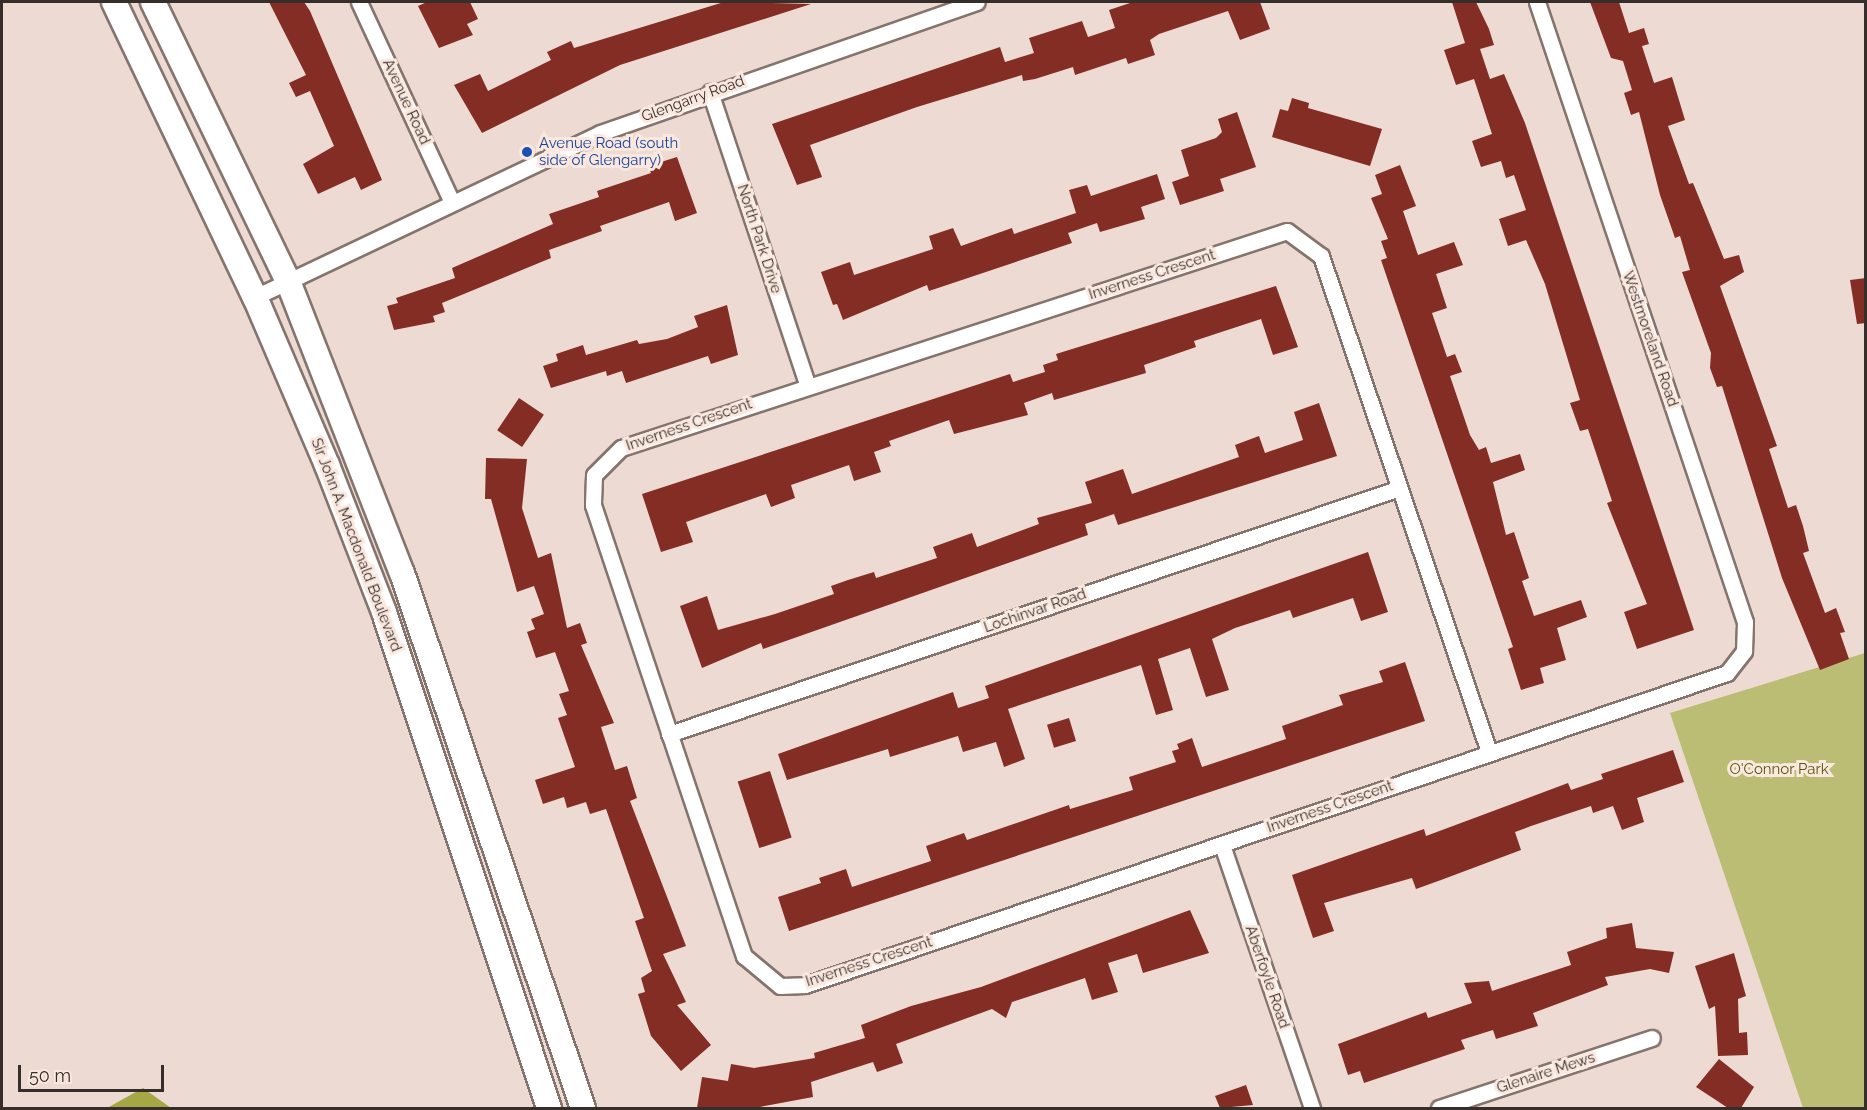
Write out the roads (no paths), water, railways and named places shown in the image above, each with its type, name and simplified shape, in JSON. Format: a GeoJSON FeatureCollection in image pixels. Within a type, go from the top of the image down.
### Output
{"type":"FeatureCollection","features":[{"type":"Feature","properties":{"kind":"main road","name":"Sir John A. Macdonald Boulevard"},"geometry":{"type":"LineString","coordinates":[[114,2],[255,297],[384,612],[549,1108]]}},
{"type":"Feature","properties":{"kind":"main road","name":"Sir John A. Macdonald Boulevard"},"geometry":{"type":"LineString","coordinates":[[153,2],[288,281],[402,573],[583,1108]]}},
{"type":"Feature","properties":{"kind":"street","name":"Avenue Road"},"geometry":{"type":"LineString","coordinates":[[359,2],[452,202]]}},
{"type":"Feature","properties":{"kind":"street","name":"Glengarry Road"},"geometry":{"type":"LineString","coordinates":[[255,297],[600,132],[710,92],[976,2]]}},
{"type":"Feature","properties":{"kind":"street","name":"Westmoreland Road"},"geometry":{"type":"LineString","coordinates":[[1537,2],[1745,622],[1744,651],[1727,673]]}},
{"type":"Feature","properties":{"kind":"street","name":"North Park Drive"},"geometry":{"type":"LineString","coordinates":[[710,92],[808,386]]}},
{"type":"Feature","properties":{"kind":"street","name":"Inverness Crescent"},"geometry":{"type":"LineString","coordinates":[[1489,752],[1321,256],[1287,231],[621,448],[594,475],[593,505],[744,956],[780,986],[805,985],[1727,673]]}},
{"type":"Feature","properties":{"kind":"street","name":"Lochinvar Road"},"geometry":{"type":"LineString","coordinates":[[669,734],[1400,488]]}},
{"type":"Feature","properties":{"kind":"street","name":"Aberfoyle Road"},"geometry":{"type":"LineString","coordinates":[[1222,845],[1312,1108]]}},
{"type":"Feature","properties":{"kind":"street","name":"Glenaire Mews"},"geometry":{"type":"LineString","coordinates":[[1439,1108],[1652,1038]]}},
{"type":"Feature","properties":{"kind":"place","name":"Avenue Road (south side of Glengarry)"},"geometry":{"type":"Point","coordinates":[527,152]}},
{"type":"Feature","properties":{"kind":"park label","name":"O'Connor Park"},"geometry":{"type":"Point","coordinates":[1779,770]}}]}
